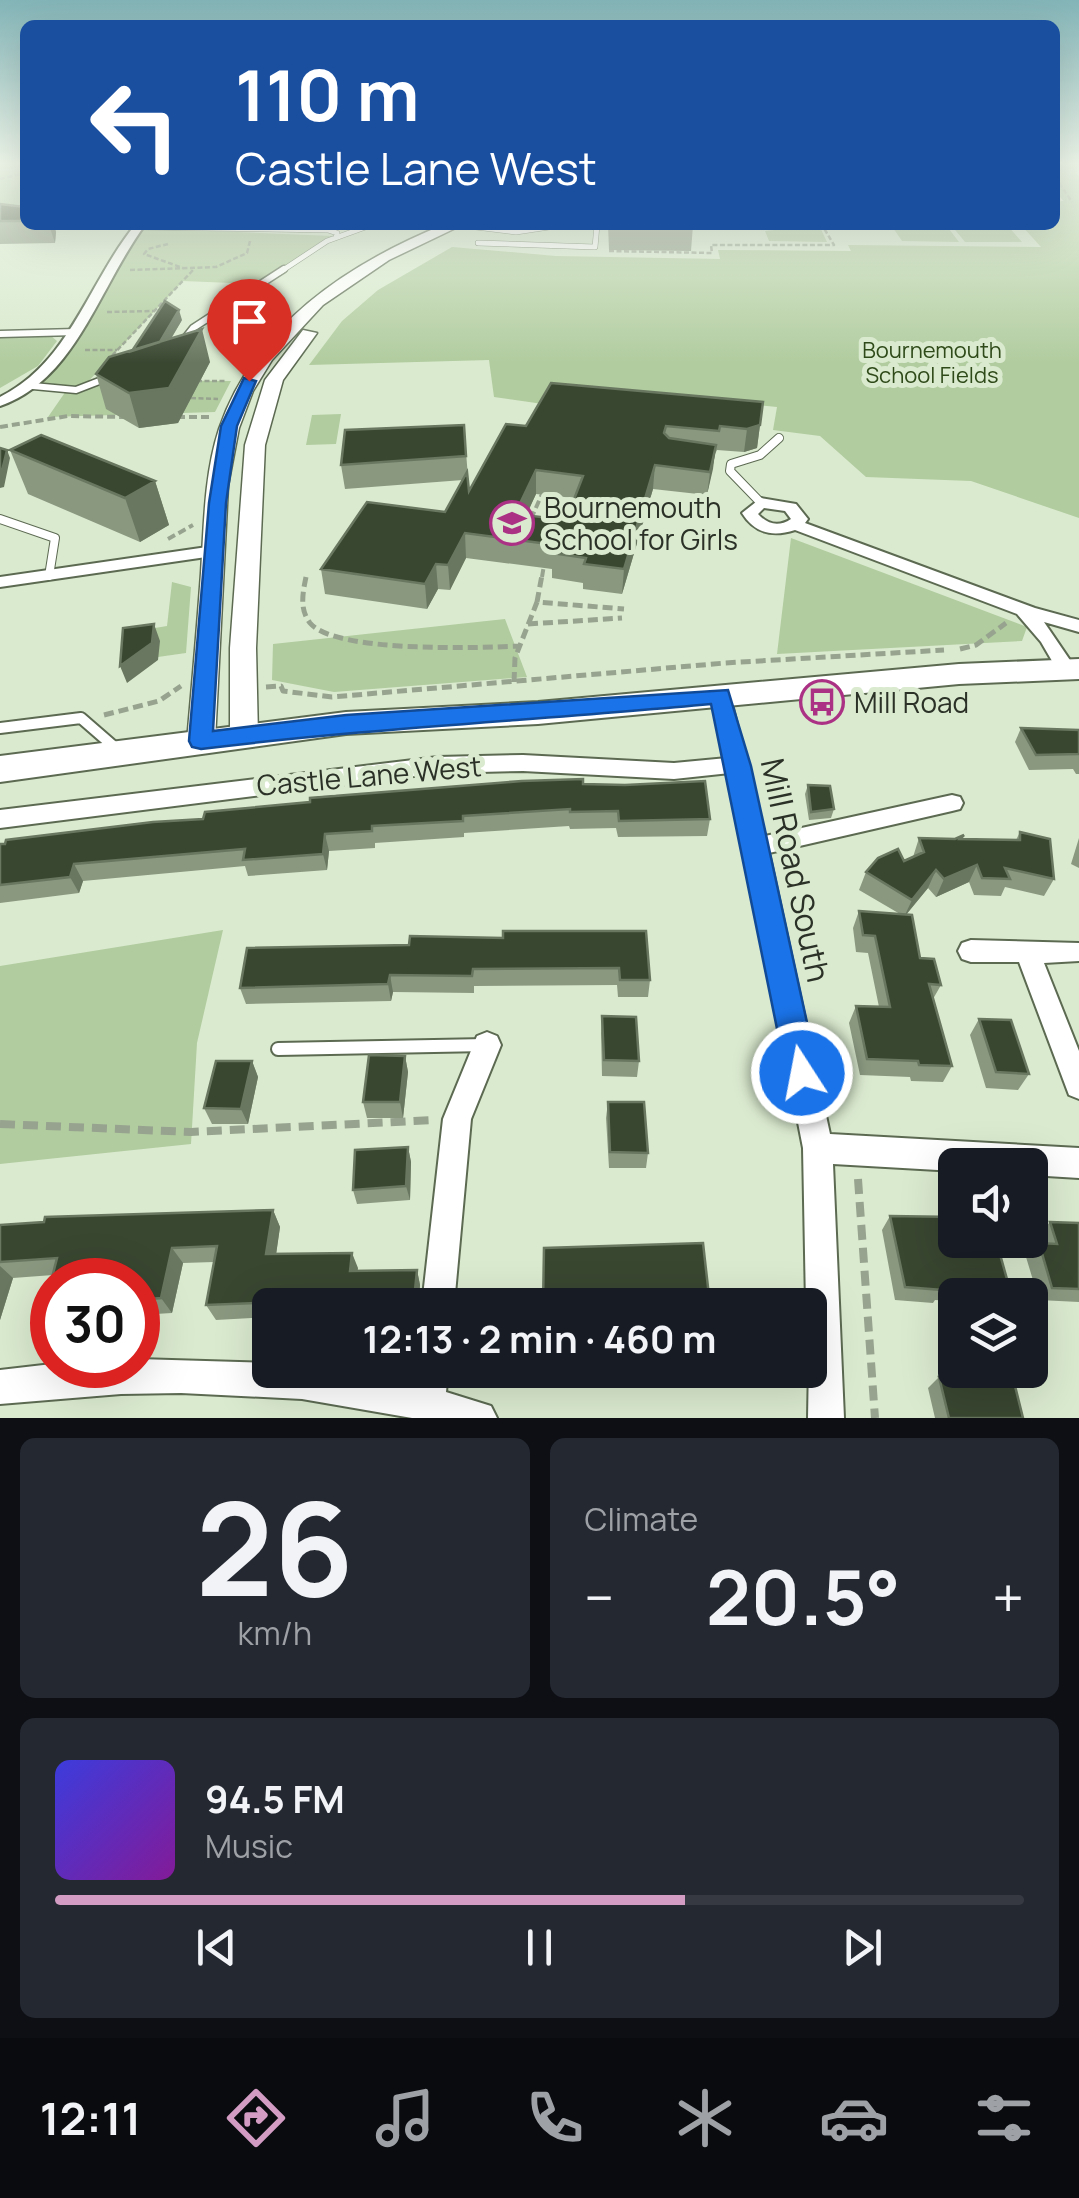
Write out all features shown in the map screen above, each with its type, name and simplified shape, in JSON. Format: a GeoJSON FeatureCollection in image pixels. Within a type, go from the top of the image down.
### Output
{"type":"FeatureCollection","features":[{"type":"Feature","properties":{"kind":"main road","name":"Castle Lane West"},"geometry":{"type":"LineString","coordinates":[[0,769],[400,719],[538,713],[959,674],[1073,669]]}},
{"type":"Feature","properties":{"kind":"street"},"geometry":{"type":"LineString","coordinates":[[0,402],[34,386],[76,332],[117,250],[134,230]]}},
{"type":"Feature","properties":{"kind":"street"},"geometry":{"type":"LineString","coordinates":[[244,736],[242,648],[256,438],[264,406],[280,369],[313,328],[348,296],[392,265],[461,232]]}},
{"type":"Feature","properties":{"kind":"street"},"geometry":{"type":"LineString","coordinates":[[201,741],[226,440],[246,376],[302,315],[347,279],[461,232]]}},
{"type":"Feature","properties":{"kind":"street"},"geometry":{"type":"LineString","coordinates":[[761,504],[790,507],[799,514],[796,525],[1024,610],[1079,626]]}},
{"type":"Feature","properties":{"kind":"street"},"geometry":{"type":"LineString","coordinates":[[0,582],[214,551]]}},
{"type":"Feature","properties":{"kind":"street"},"geometry":{"type":"LineString","coordinates":[[1024,610],[1073,669]]}},
{"type":"Feature","properties":{"kind":"street","name":"Mill Road South"},"geometry":{"type":"LineString","coordinates":[[720,696],[739,766],[818,1148],[826,1418]]}},
{"type":"Feature","properties":{"kind":"street","name":"Castle Lane West"},"geometry":{"type":"LineString","coordinates":[[0,819],[438,765],[523,763],[674,772],[739,766]]}},
{"type":"Feature","properties":{"kind":"street"},"geometry":{"type":"LineString","coordinates":[[756,847],[952,803]]}},
{"type":"Feature","properties":{"kind":"street"},"geometry":{"type":"LineString","coordinates":[[970,951],[1074,952]]}},
{"type":"Feature","properties":{"kind":"street"},"geometry":{"type":"LineString","coordinates":[[1027,952],[1079,1086]]}},
{"type":"Feature","properties":{"kind":"street"},"geometry":{"type":"LineString","coordinates":[[440,1288],[457,1119],[487,1045]]}},
{"type":"Feature","properties":{"kind":"street"},"geometry":{"type":"LineString","coordinates":[[818,1148],[1079,1164]]}},
{"type":"Feature","properties":{"kind":"street"},"geometry":{"type":"LineString","coordinates":[[0,1388],[85,1377],[252,1378]]}},
{"type":"Feature","properties":{"kind":"street"},"geometry":{"type":"LineString","coordinates":[[433,1388],[479,1418]]}},
{"type":"Feature","properties":{"kind":"lane"},"geometry":{"type":"LineString","coordinates":[[329,230],[337,233],[336,238]]}},
{"type":"Feature","properties":{"kind":"lane"},"geometry":{"type":"LineString","coordinates":[[177,350],[193,328],[336,238],[356,230]]}},
{"type":"Feature","properties":{"kind":"lane"},"geometry":{"type":"LineString","coordinates":[[461,232],[528,230]]}},
{"type":"Feature","properties":{"kind":"lane"},"geometry":{"type":"LineString","coordinates":[[461,232],[512,245],[595,247],[597,230]]}},
{"type":"Feature","properties":{"kind":"lane"},"geometry":{"type":"LineString","coordinates":[[0,334],[76,332]]}},
{"type":"Feature","properties":{"kind":"lane"},"geometry":{"type":"LineString","coordinates":[[246,376],[280,369]]}},
{"type":"Feature","properties":{"kind":"lane"},"geometry":{"type":"LineString","coordinates":[[34,386],[80,389],[121,375]]}},
{"type":"Feature","properties":{"kind":"lane"},"geometry":{"type":"LineString","coordinates":[[226,440],[256,438]]}},
{"type":"Feature","properties":{"kind":"lane"},"geometry":{"type":"LineString","coordinates":[[720,461],[731,464],[760,456],[780,438]]}},
{"type":"Feature","properties":{"kind":"lane"},"geometry":{"type":"LineString","coordinates":[[731,464],[730,471],[761,504]]}},
{"type":"Feature","properties":{"kind":"lane"},"geometry":{"type":"LineString","coordinates":[[0,518],[56,538],[49,576]]}},
{"type":"Feature","properties":{"kind":"lane"},"geometry":{"type":"LineString","coordinates":[[209,653],[242,648]]}},
{"type":"Feature","properties":{"kind":"lane"},"geometry":{"type":"LineString","coordinates":[[0,728],[81,718],[120,752]]}},
{"type":"Feature","properties":{"kind":"lane"},"geometry":{"type":"LineString","coordinates":[[278,1049],[487,1045]]}},
{"type":"Feature","properties":{"kind":"path"},"geometry":{"type":"LineString","coordinates":[[106,270],[216,267],[240,258],[250,248],[254,230]]}},
{"type":"Feature","properties":{"kind":"path"},"geometry":{"type":"LineString","coordinates":[[606,238],[605,251],[712,253],[711,246],[834,245],[825,230]]}},
{"type":"Feature","properties":{"kind":"path"},"geometry":{"type":"LineString","coordinates":[[180,242],[148,249],[144,254],[186,269]]}},
{"type":"Feature","properties":{"kind":"path"},"geometry":{"type":"LineString","coordinates":[[80,389],[194,269]]}},
{"type":"Feature","properties":{"kind":"path"},"geometry":{"type":"LineString","coordinates":[[97,312],[154,312]]}},
{"type":"Feature","properties":{"kind":"path"},"geometry":{"type":"LineString","coordinates":[[78,350],[117,350]]}},
{"type":"Feature","properties":{"kind":"path"},"geometry":{"type":"LineString","coordinates":[[181,381],[246,376]]}},
{"type":"Feature","properties":{"kind":"path"},"geometry":{"type":"LineString","coordinates":[[190,398],[222,398],[246,376]]}},
{"type":"Feature","properties":{"kind":"path"},"geometry":{"type":"LineString","coordinates":[[0,426],[68,416],[138,417]]}},
{"type":"Feature","properties":{"kind":"path"},"geometry":{"type":"LineString","coordinates":[[176,417],[234,417]]}},
{"type":"Feature","properties":{"kind":"path"},"geometry":{"type":"LineString","coordinates":[[529,524],[542,494]]}},
{"type":"Feature","properties":{"kind":"path"},"geometry":{"type":"LineString","coordinates":[[514,682],[519,646],[537,602],[548,556]]}},
{"type":"Feature","properties":{"kind":"path"},"geometry":{"type":"LineString","coordinates":[[306,577],[302,599],[310,624],[339,640],[460,649],[519,646]]}},
{"type":"Feature","properties":{"kind":"path"},"geometry":{"type":"LineString","coordinates":[[537,602],[624,609]]}},
{"type":"Feature","properties":{"kind":"path"},"geometry":{"type":"LineString","coordinates":[[245,688],[281,686],[283,691],[304,696],[332,697],[726,662],[965,649],[1024,610]]}},
{"type":"Feature","properties":{"kind":"path"},"geometry":{"type":"LineString","coordinates":[[528,624],[622,618]]}},
{"type":"Feature","properties":{"kind":"path"},"geometry":{"type":"LineString","coordinates":[[81,718],[140,709],[159,702],[186,682],[206,680]]}},
{"type":"Feature","properties":{"kind":"path"},"geometry":{"type":"LineString","coordinates":[[0,1124],[191,1132],[457,1119]]}},
{"type":"Feature","properties":{"kind":"path"},"geometry":{"type":"LineString","coordinates":[[856,1151],[875,1418]]}},
{"type":"Feature","properties":{"kind":"green space"},"geometry":{"type":"Polygon","coordinates":[[[135,230],[333,236],[256,284],[183,281],[82,388],[101,380],[231,381],[215,412],[48,417],[66,391],[33,386],[135,230]]]}},
{"type":"Feature","properties":{"kind":"green space"},"geometry":{"type":"Polygon","coordinates":[[[821,230],[827,242],[769,241],[765,231],[821,230]]]}},
{"type":"Feature","properties":{"kind":"green space"},"geometry":{"type":"Polygon","coordinates":[[[895,230],[950,230],[959,242],[902,241],[895,230]]]}},
{"type":"Feature","properties":{"kind":"green space"},"geometry":{"type":"Polygon","coordinates":[[[955,230],[1012,230],[1022,242],[965,242],[955,230]]]}},
{"type":"Feature","properties":{"kind":"green space","name":"Bournemouth School Fields"},"geometry":{"type":"Polygon","coordinates":[[[1026,230],[1079,230],[1079,518],[971,481],[866,477],[820,436],[773,430],[777,407],[703,399],[550,405],[494,397],[489,360],[309,365],[342,321],[378,290],[452,247],[556,256],[720,259],[718,250],[851,251],[848,245],[1041,247],[1026,230]]]}},
{"type":"Feature","properties":{"kind":"green space"},"geometry":{"type":"Polygon","coordinates":[[[51,336],[57,341],[38,366],[0,388],[0,337],[51,336]]]}},
{"type":"Feature","properties":{"kind":"green space"},"geometry":{"type":"Polygon","coordinates":[[[341,414],[336,444],[306,445],[312,415],[341,414]]]}},
{"type":"Feature","properties":{"kind":"green space"},"geometry":{"type":"Polygon","coordinates":[[[791,538],[1027,627],[1022,641],[777,654],[791,538]]]}},
{"type":"Feature","properties":{"kind":"green space"},"geometry":{"type":"Polygon","coordinates":[[[172,582],[191,587],[186,653],[158,657],[155,628],[167,626],[172,582]]]}},
{"type":"Feature","properties":{"kind":"green space"},"geometry":{"type":"Polygon","coordinates":[[[505,619],[527,677],[334,692],[272,680],[273,644],[505,619]]]}},
{"type":"Feature","properties":{"kind":"green space"},"geometry":{"type":"Polygon","coordinates":[[[223,930],[197,1043],[191,1144],[0,1164],[0,966],[223,930]]]}},
{"type":"Feature","properties":{"kind":"building"},"geometry":{"type":"Polygon","coordinates":[[[165,301],[179,310],[160,342],[132,351],[165,301]]]}},
{"type":"Feature","properties":{"kind":"building"},"geometry":{"type":"Polygon","coordinates":[[[202,329],[169,388],[129,393],[96,374],[109,357],[202,329]]]}},
{"type":"Feature","properties":{"kind":"building"},"geometry":{"type":"Polygon","coordinates":[[[551,383],[763,402],[760,425],[747,429],[720,426],[719,431],[666,426],[664,433],[669,438],[716,445],[710,472],[655,465],[624,569],[584,564],[586,558],[552,553],[556,545],[465,533],[448,565],[436,564],[425,584],[321,569],[367,502],[445,512],[467,472],[469,491],[506,424],[526,426],[551,383]],[[536,470],[515,514],[566,520],[583,476],[536,470]]]}},
{"type":"Feature","properties":{"kind":"building"},"geometry":{"type":"Polygon","coordinates":[[[464,425],[466,456],[341,465],[345,430],[464,425]]]}},
{"type":"Feature","properties":{"kind":"building"},"geometry":{"type":"Polygon","coordinates":[[[41,435],[155,481],[125,498],[10,450],[41,435]]]}},
{"type":"Feature","properties":{"kind":"building"},"geometry":{"type":"Polygon","coordinates":[[[0,448],[7,450],[0,479],[0,448]]]}},
{"type":"Feature","properties":{"kind":"building"},"geometry":{"type":"Polygon","coordinates":[[[154,624],[152,643],[120,666],[123,628],[154,624]]]}},
{"type":"Feature","properties":{"kind":"building"},"geometry":{"type":"Polygon","coordinates":[[[1021,728],[1079,730],[1079,754],[1036,755],[1021,728]]]}},
{"type":"Feature","properties":{"kind":"building"},"geometry":{"type":"Polygon","coordinates":[[[583,779],[583,784],[625,785],[705,781],[710,819],[619,821],[618,811],[570,809],[463,816],[463,821],[372,826],[372,831],[325,834],[323,854],[243,860],[245,849],[74,864],[70,877],[0,885],[0,844],[6,840],[203,819],[205,812],[310,802],[310,798],[583,779]]]}},
{"type":"Feature","properties":{"kind":"building"},"geometry":{"type":"Polygon","coordinates":[[[808,785],[830,786],[834,809],[811,812],[808,785]]]}},
{"type":"Feature","properties":{"kind":"building"},"geometry":{"type":"Polygon","coordinates":[[[1020,832],[1050,839],[1054,879],[1005,868],[1010,879],[982,878],[977,865],[944,879],[936,870],[912,900],[866,872],[878,858],[898,849],[904,861],[924,852],[919,838],[955,839],[964,835],[960,839],[1020,840],[1020,832]]]}},
{"type":"Feature","properties":{"kind":"building"},"geometry":{"type":"Polygon","coordinates":[[[859,911],[912,915],[920,958],[934,959],[941,985],[929,984],[952,1066],[867,1059],[856,1006],[890,1007],[875,936],[863,935],[859,911]]]}},
{"type":"Feature","properties":{"kind":"building"},"geometry":{"type":"Polygon","coordinates":[[[503,931],[646,931],[650,980],[620,980],[619,968],[473,969],[472,976],[390,975],[388,984],[240,988],[247,948],[409,945],[410,936],[503,938],[503,931]]]}},
{"type":"Feature","properties":{"kind":"building"},"geometry":{"type":"Polygon","coordinates":[[[602,1016],[636,1017],[639,1061],[604,1060],[602,1016]]]}},
{"type":"Feature","properties":{"kind":"building"},"geometry":{"type":"Polygon","coordinates":[[[979,1019],[1011,1020],[1029,1074],[996,1072],[979,1019]]]}},
{"type":"Feature","properties":{"kind":"building"},"geometry":{"type":"Polygon","coordinates":[[[369,1055],[405,1056],[400,1102],[363,1102],[369,1055]]]}},
{"type":"Feature","properties":{"kind":"building"},"geometry":{"type":"Polygon","coordinates":[[[216,1061],[252,1061],[241,1109],[204,1108],[216,1061]]]}},
{"type":"Feature","properties":{"kind":"building"},"geometry":{"type":"Polygon","coordinates":[[[608,1102],[644,1102],[648,1153],[610,1152],[608,1102]]]}},
{"type":"Feature","properties":{"kind":"building"},"geometry":{"type":"Polygon","coordinates":[[[408,1147],[406,1186],[353,1190],[355,1150],[408,1147]]]}},
{"type":"Feature","properties":{"kind":"building"},"geometry":{"type":"Polygon","coordinates":[[[273,1210],[266,1254],[352,1253],[350,1271],[417,1270],[415,1288],[252,1288],[252,1303],[206,1305],[217,1246],[172,1248],[160,1298],[160,1258],[30,1258],[0,1262],[0,1225],[44,1222],[45,1217],[273,1210]]]}},
{"type":"Feature","properties":{"kind":"building"},"geometry":{"type":"Polygon","coordinates":[[[890,1216],[938,1217],[938,1258],[1001,1258],[1007,1278],[938,1278],[938,1290],[905,1287],[890,1216]]]}},
{"type":"Feature","properties":{"kind":"building"},"geometry":{"type":"Polygon","coordinates":[[[1050,1222],[1079,1223],[1079,1289],[1052,1288],[1043,1258],[1048,1258],[1048,1244],[1057,1244],[1050,1222]]]}},
{"type":"Feature","properties":{"kind":"building"},"geometry":{"type":"Polygon","coordinates":[[[703,1243],[708,1288],[543,1288],[544,1248],[703,1243]]]}},
{"type":"Feature","properties":{"kind":"building"},"geometry":{"type":"Polygon","coordinates":[[[942,1388],[1016,1388],[1023,1418],[949,1418],[942,1388]]]}},
{"type":"Feature","properties":{"kind":"place","name":"Bournemouth School for Girls"},"geometry":{"type":"Point","coordinates":[512,523]}},
{"type":"Feature","properties":{"kind":"place","name":"Mill Road"},"geometry":{"type":"Point","coordinates":[822,702]}},
{"type":"Feature","properties":{"kind":"route"},"geometry":{"type":"LineString","coordinates":[[249,381],[229,426],[218,503],[201,741],[346,723],[538,713],[720,696],[739,766],[802,1073]]}}]}
